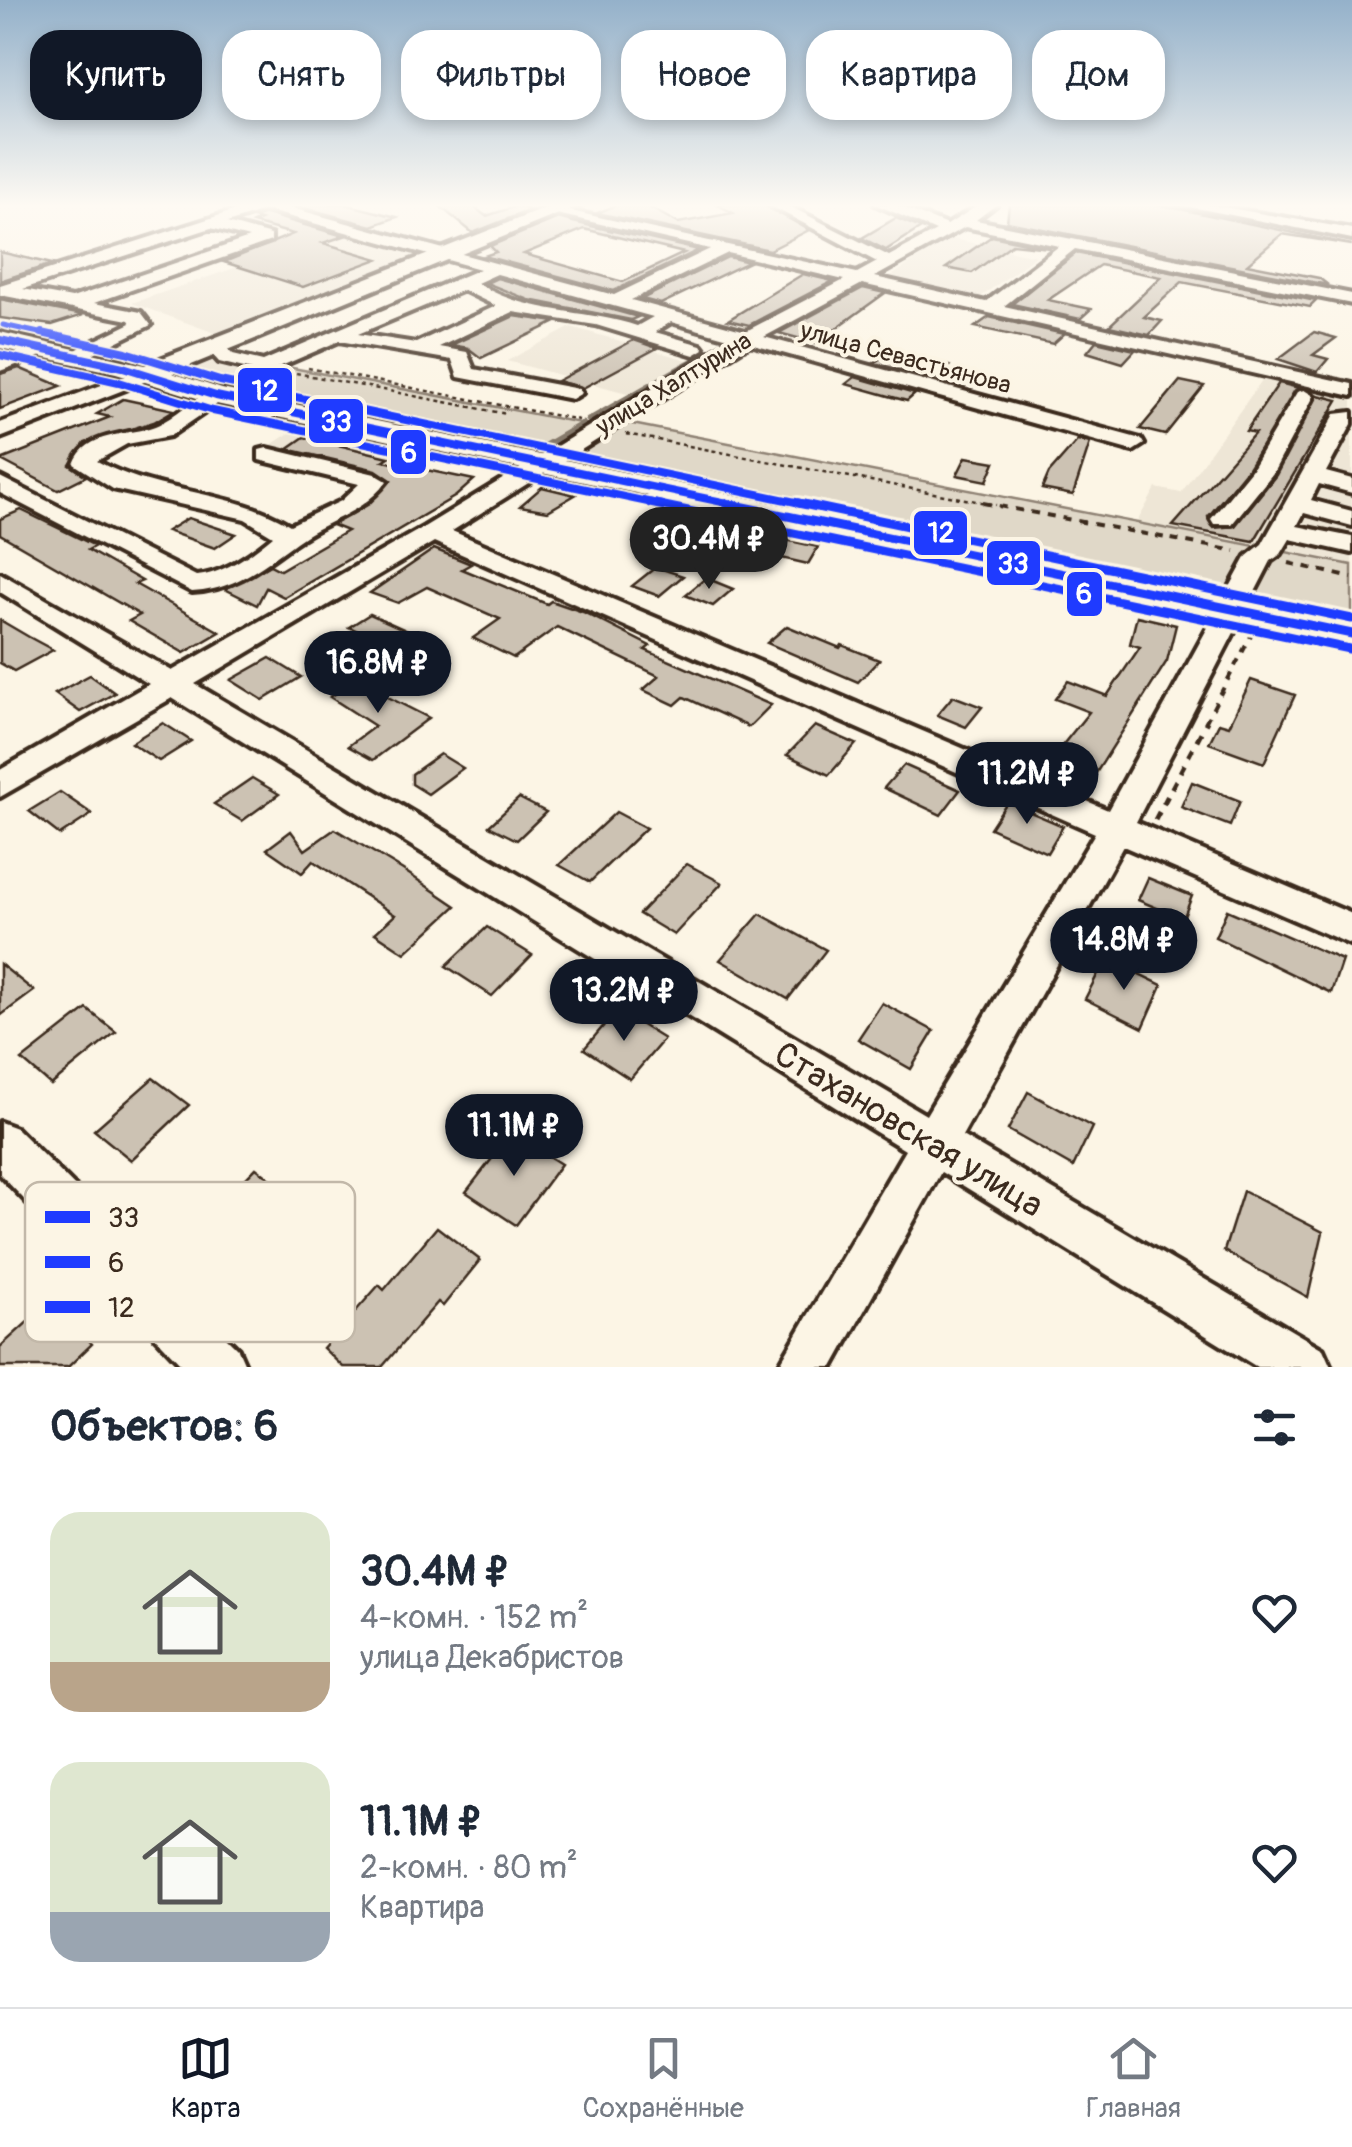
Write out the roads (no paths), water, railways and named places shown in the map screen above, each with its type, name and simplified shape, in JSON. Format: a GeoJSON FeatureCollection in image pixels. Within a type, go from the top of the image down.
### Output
{"type":"FeatureCollection","features":[{"type":"Feature","properties":{"kind":"main road"},"geometry":{"type":"LineString","coordinates":[[147,374],[418,268]]}},
{"type":"Feature","properties":{"kind":"main road"},"geometry":{"type":"LineString","coordinates":[[0,340],[147,374],[216,396],[1352,634]]}},
{"type":"Feature","properties":{"kind":"street"},"geometry":{"type":"LineString","coordinates":[[1,290],[71,268]]}},
{"type":"Feature","properties":{"kind":"street"},"geometry":{"type":"LineString","coordinates":[[73,304],[178,268]]}},
{"type":"Feature","properties":{"kind":"street","name":"улица Севастьянова"},"geometry":{"type":"LineString","coordinates":[[485,268],[1133,444]]}},
{"type":"Feature","properties":{"kind":"street"},"geometry":{"type":"LineString","coordinates":[[612,303],[684,268]]}},
{"type":"Feature","properties":{"kind":"street"},"geometry":{"type":"LineString","coordinates":[[813,268],[1352,390]]}},
{"type":"Feature","properties":{"kind":"street","name":"улица Халтурина"},"geometry":{"type":"LineString","coordinates":[[0,786],[433,532],[744,340],[876,268]]}},
{"type":"Feature","properties":{"kind":"street"},"geometry":{"type":"LineString","coordinates":[[990,307],[1040,268]]}},
{"type":"Feature","properties":{"kind":"street"},"geometry":{"type":"LineString","coordinates":[[1193,268],[1352,299]]}},
{"type":"Feature","properties":{"kind":"street"},"geometry":{"type":"LineString","coordinates":[[216,346],[226,358],[270,365],[492,270]]}},
{"type":"Feature","properties":{"kind":"street"},"geometry":{"type":"LineString","coordinates":[[465,283],[483,297],[559,320],[588,318],[694,349]]}},
{"type":"Feature","properties":{"kind":"street"},"geometry":{"type":"LineString","coordinates":[[1,290],[135,316],[142,324],[74,356]]}},
{"type":"Feature","properties":{"kind":"street"},"geometry":{"type":"LineString","coordinates":[[0,316],[40,297]]}},
{"type":"Feature","properties":{"kind":"street"},"geometry":{"type":"LineString","coordinates":[[416,350],[512,306]]}},
{"type":"Feature","properties":{"kind":"street"},"geometry":{"type":"LineString","coordinates":[[639,334],[666,318]]}},
{"type":"Feature","properties":{"kind":"street"},"geometry":{"type":"LineString","coordinates":[[341,336],[460,356],[465,373],[572,394]]}},
{"type":"Feature","properties":{"kind":"street"},"geometry":{"type":"LineString","coordinates":[[0,365],[42,350]]}},
{"type":"Feature","properties":{"kind":"street"},"geometry":{"type":"LineString","coordinates":[[0,431],[147,374]]}},
{"type":"Feature","properties":{"kind":"street"},"geometry":{"type":"LineString","coordinates":[[216,396],[162,431],[120,439],[88,456],[85,464],[122,484],[254,513],[289,535]]}},
{"type":"Feature","properties":{"kind":"street"},"geometry":{"type":"LineString","coordinates":[[1223,519],[1261,472],[1304,396]]}},
{"type":"Feature","properties":{"kind":"street"},"geometry":{"type":"LineString","coordinates":[[804,1367],[932,1142],[1130,835],[1305,488],[1325,452],[1347,426]]}},
{"type":"Feature","properties":{"kind":"street"},"geometry":{"type":"LineString","coordinates":[[1325,452],[1352,459]]}},
{"type":"Feature","properties":{"kind":"street"},"geometry":{"type":"LineString","coordinates":[[0,484],[192,584],[212,584],[263,558],[289,535],[350,506],[375,481],[267,455]]}},
{"type":"Feature","properties":{"kind":"street"},"geometry":{"type":"LineString","coordinates":[[1261,472],[1305,488],[1352,519]]}},
{"type":"Feature","properties":{"kind":"street"},"geometry":{"type":"LineString","coordinates":[[1305,488],[1352,486]]}},
{"type":"Feature","properties":{"kind":"street"},"geometry":{"type":"LineString","coordinates":[[433,532],[1352,930]]}},
{"type":"Feature","properties":{"kind":"street"},"geometry":{"type":"LineString","coordinates":[[1276,547],[1352,545]]}},
{"type":"Feature","properties":{"kind":"street","name":"Стахановская улица"},"geometry":{"type":"LineString","coordinates":[[0,582],[1305,1367]]}},
{"type":"Feature","properties":{"kind":"street"},"geometry":{"type":"LineString","coordinates":[[0,1143],[38,1182]]}},
{"type":"Feature","properties":{"kind":"street"},"geometry":{"type":"LineString","coordinates":[[195,1342],[220,1367]]}},
{"type":"Feature","properties":{"kind":"waterway"},"geometry":{"type":"LineString","coordinates":[[588,420],[730,339]]}},
{"type":"Feature","properties":{"kind":"waterway"},"geometry":{"type":"LineString","coordinates":[[533,452],[583,423]]}}]}
